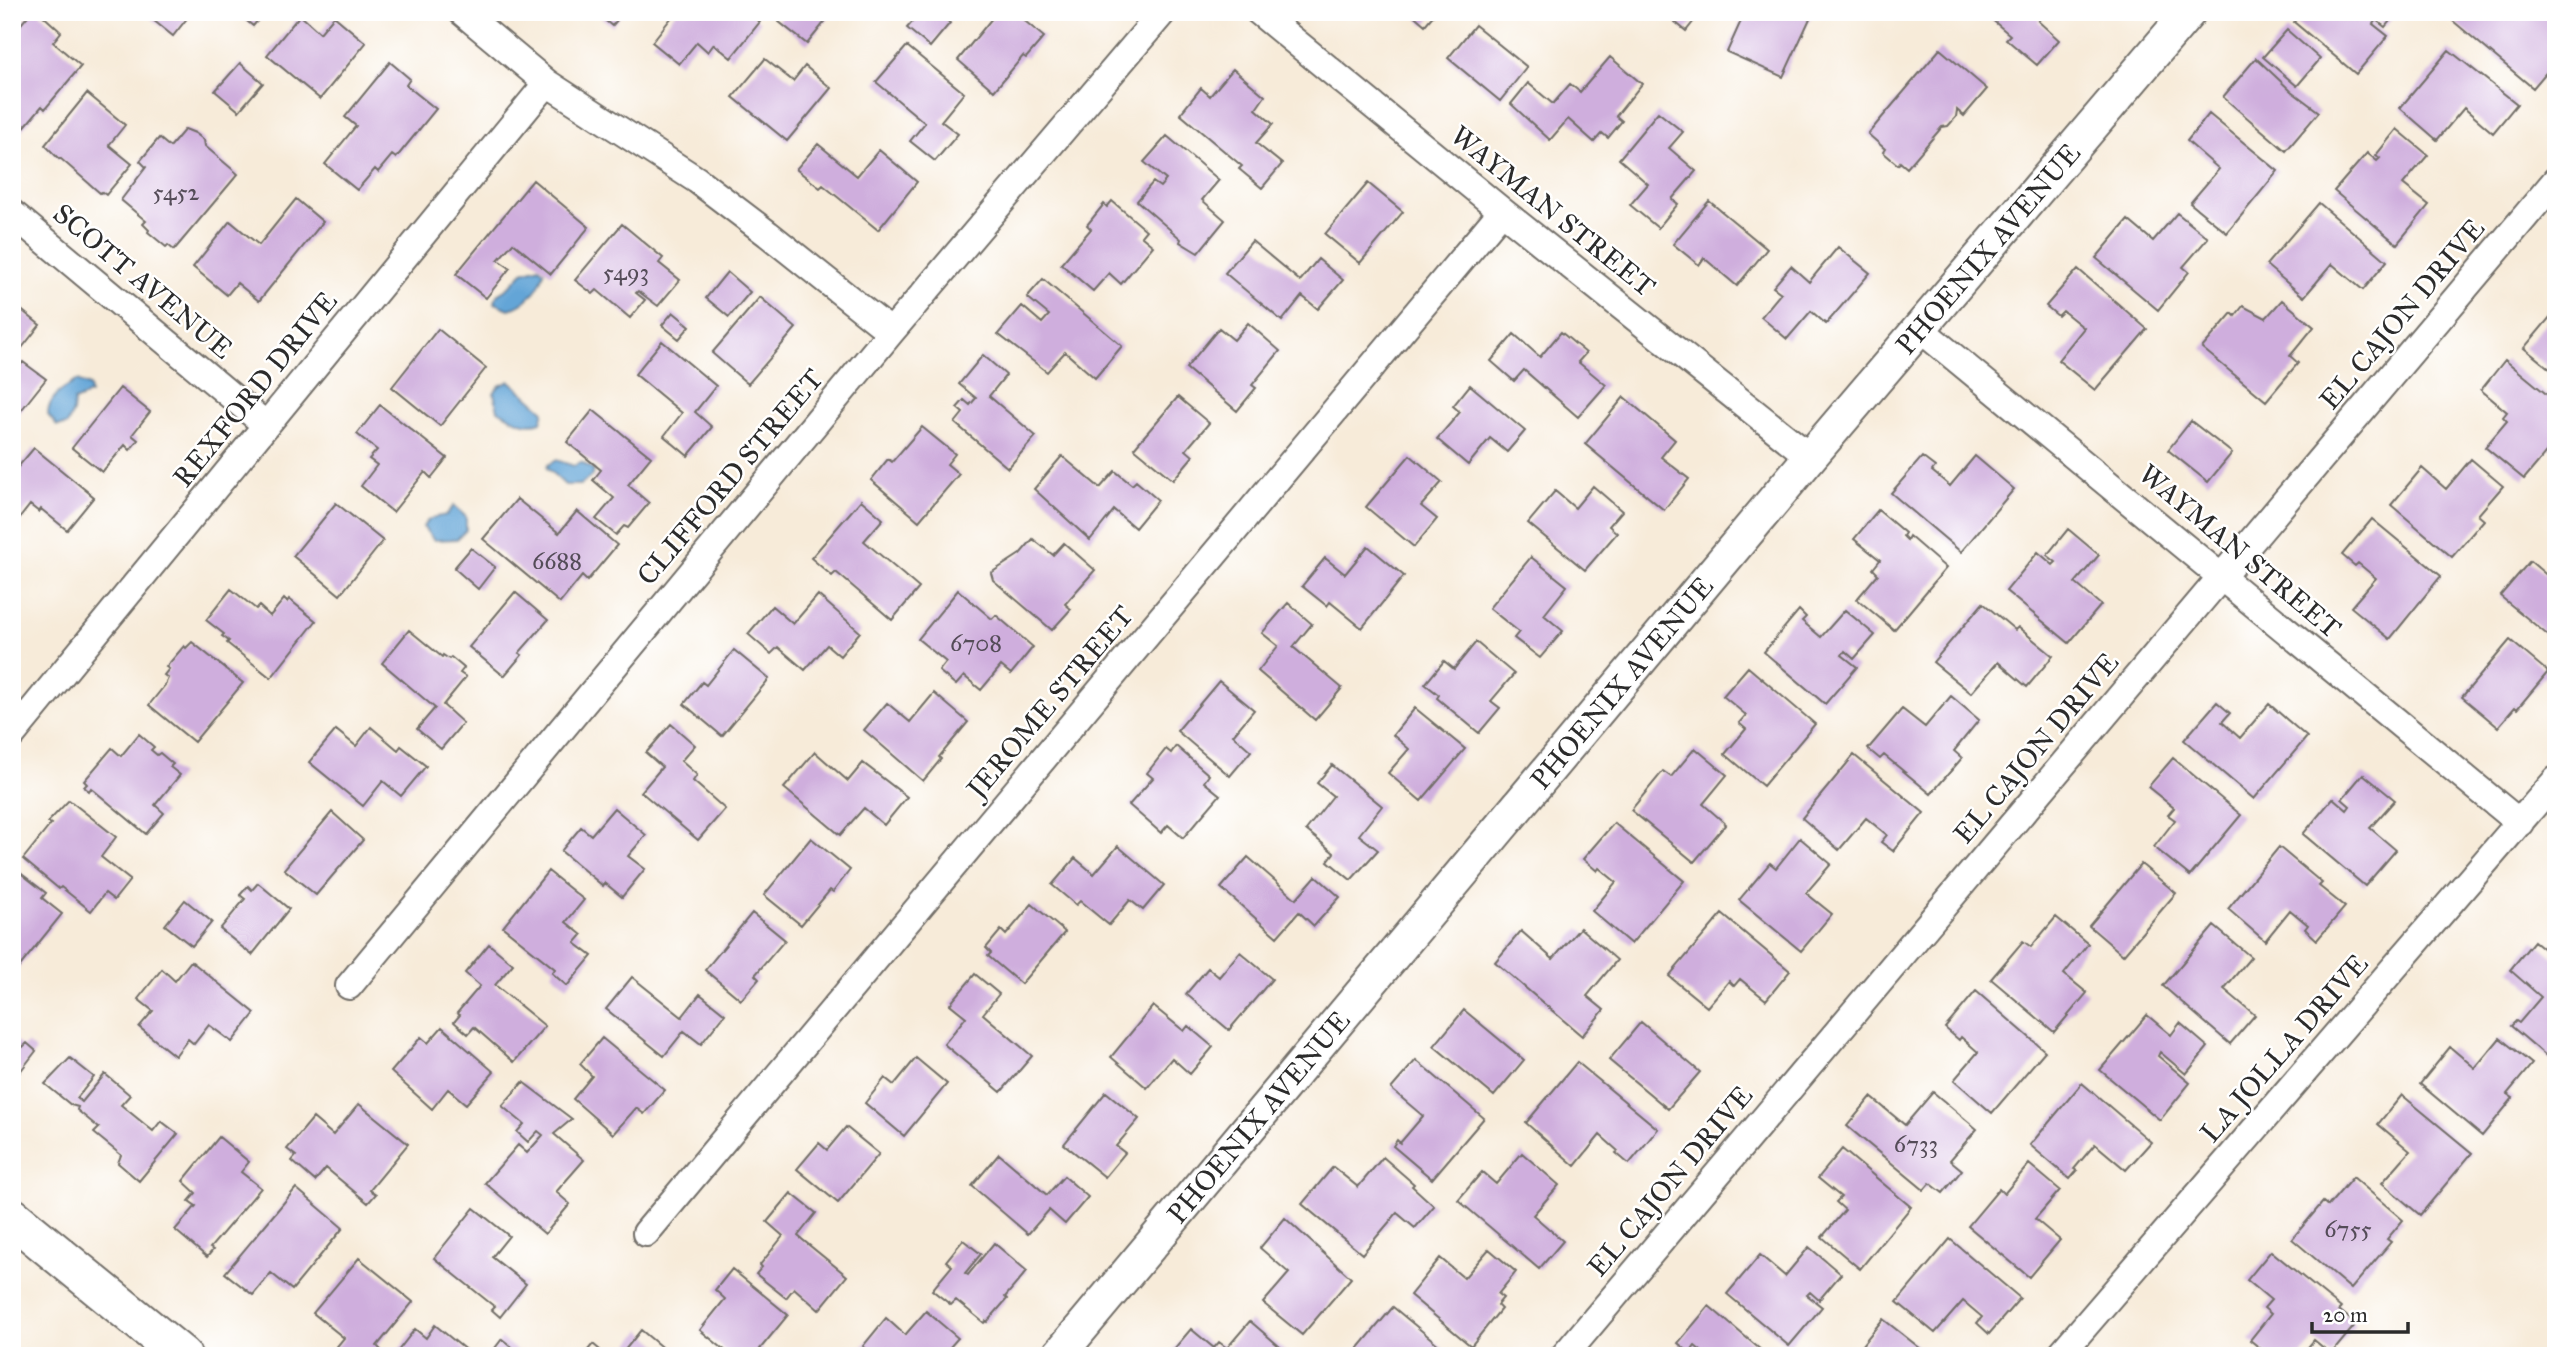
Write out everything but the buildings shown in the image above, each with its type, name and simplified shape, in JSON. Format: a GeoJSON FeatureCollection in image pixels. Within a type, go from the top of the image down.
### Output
{"type":"FeatureCollection","features":[{"type":"Feature","properties":{"kind":"main road"},"geometry":{"type":"LineString","coordinates":[[12,1217],[183,1356]]}},
{"type":"Feature","properties":{"kind":"street"},"geometry":{"type":"LineString","coordinates":[[462,12],[547,83],[697,180],[891,332]]}},
{"type":"Feature","properties":{"kind":"street","name":"CLIFFORD STREET"},"geometry":{"type":"LineString","coordinates":[[349,986],[891,332],[1163,12]]}},
{"type":"Feature","properties":{"kind":"street","name":"WAYMAN STREET"},"geometry":{"type":"LineString","coordinates":[[1259,12],[1502,211],[1810,457]]}},
{"type":"Feature","properties":{"kind":"street","name":"PHOENIX AVENUE"},"geometry":{"type":"LineString","coordinates":[[1058,1356],[1810,457],[2189,12]]}},
{"type":"Feature","properties":{"kind":"street","name":"REXFORD DRIVE"},"geometry":{"type":"LineString","coordinates":[[12,735],[547,83]]}},
{"type":"Feature","properties":{"kind":"street","name":"EL CAJON DRIVE"},"geometry":{"type":"LineString","coordinates":[[1564,1356],[2556,180]]}},
{"type":"Feature","properties":{"kind":"street","name":"JEROME STREET"},"geometry":{"type":"LineString","coordinates":[[646,1233],[1502,211]]}},
{"type":"Feature","properties":{"kind":"street","name":"SCOTT AVENUE"},"geometry":{"type":"LineString","coordinates":[[12,213],[266,425]]}},
{"type":"Feature","properties":{"kind":"street","name":"WAYMAN STREET"},"geometry":{"type":"LineString","coordinates":[[1920,329],[2520,823]]}},
{"type":"Feature","properties":{"kind":"street","name":"LA JOLLA DRIVE"},"geometry":{"type":"LineString","coordinates":[[2059,1356],[2556,780]]}},
{"type":"Feature","properties":{"kind":"water"},"geometry":{"type":"Polygon","coordinates":[[[539,267],[544,271],[543,277],[527,300],[509,309],[495,303],[497,295],[523,272],[539,267]]]}},
{"type":"Feature","properties":{"kind":"water"},"geometry":{"type":"Polygon","coordinates":[[[77,381],[89,386],[90,394],[74,401],[73,412],[67,425],[57,426],[48,415],[53,399],[77,381]]]}},
{"type":"Feature","properties":{"kind":"water"},"geometry":{"type":"Polygon","coordinates":[[[510,381],[544,411],[541,422],[524,423],[498,410],[494,393],[499,386],[510,381]]]}},
{"type":"Feature","properties":{"kind":"water"},"geometry":{"type":"Polygon","coordinates":[[[556,460],[574,466],[581,462],[594,470],[592,476],[580,485],[565,485],[547,468],[556,460]]]}},
{"type":"Feature","properties":{"kind":"water"},"geometry":{"type":"Polygon","coordinates":[[[454,506],[466,517],[466,530],[457,539],[434,540],[423,527],[425,523],[446,515],[454,506]]]}}]}
